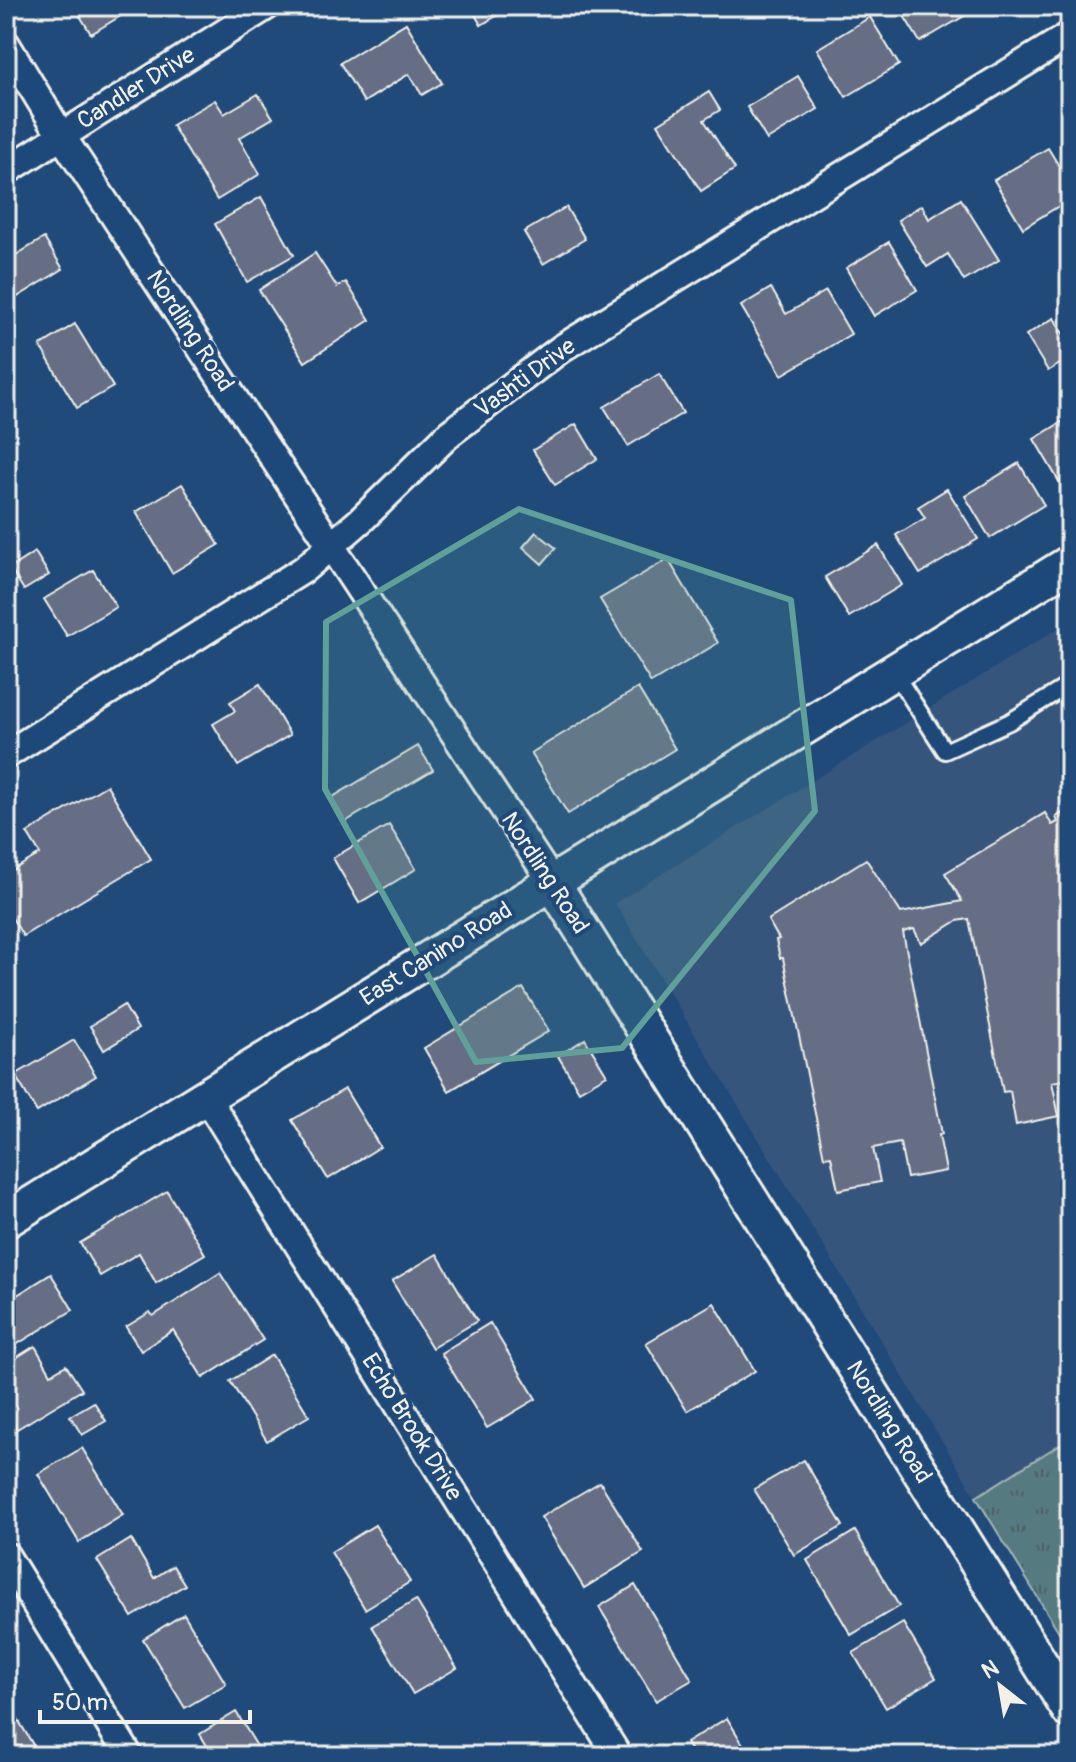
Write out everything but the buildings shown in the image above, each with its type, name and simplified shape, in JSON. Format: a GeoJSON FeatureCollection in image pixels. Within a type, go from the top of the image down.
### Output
{"type":"FeatureCollection","features":[{"type":"Feature","properties":{"kind":"street","name":"Candler Drive"},"geometry":{"type":"LineString","coordinates":[[6,171],[267,6]]}},
{"type":"Feature","properties":{"kind":"street","name":"Vashti Drive"},"geometry":{"type":"LineString","coordinates":[[6,755],[303,570],[450,433],[562,348],[1070,35]]}},
{"type":"Feature","properties":{"kind":"street","name":"Nordling Road"},"geometry":{"type":"LineString","coordinates":[[6,44],[61,135],[552,882],[1070,1711]]}},
{"type":"Feature","properties":{"kind":"street","name":"East Canino Road"},"geometry":{"type":"LineString","coordinates":[[6,1220],[1070,563]]}},
{"type":"Feature","properties":{"kind":"street","name":"Echo Brook Drive"},"geometry":{"type":"LineString","coordinates":[[206,1097],[618,1756]]}},
{"type":"Feature","properties":{"kind":"street"},"geometry":{"type":"LineString","coordinates":[[6,1556],[129,1756]]}},
{"type":"Feature","properties":{"kind":"lane"},"geometry":{"type":"LineString","coordinates":[[894,672],[945,751],[1009,722],[1070,684]]}},
{"type":"Feature","properties":{"kind":"highlighted area"},"geometry":{"type":"Polygon","coordinates":[[[519,509],[791,600],[815,811],[622,1048],[476,1062],[325,789],[326,622],[519,509]]]}},
{"type":"Feature","properties":{"kind":"shaded area"},"geometry":{"type":"Polygon","coordinates":[[[1070,621],[1070,1438],[976,1497],[615,903],[1070,621]]]}},
{"type":"Feature","properties":{"kind":"green space"},"geometry":{"type":"Polygon","coordinates":[[[1070,1438],[1070,1650],[976,1497],[1070,1438]]]}}]}
